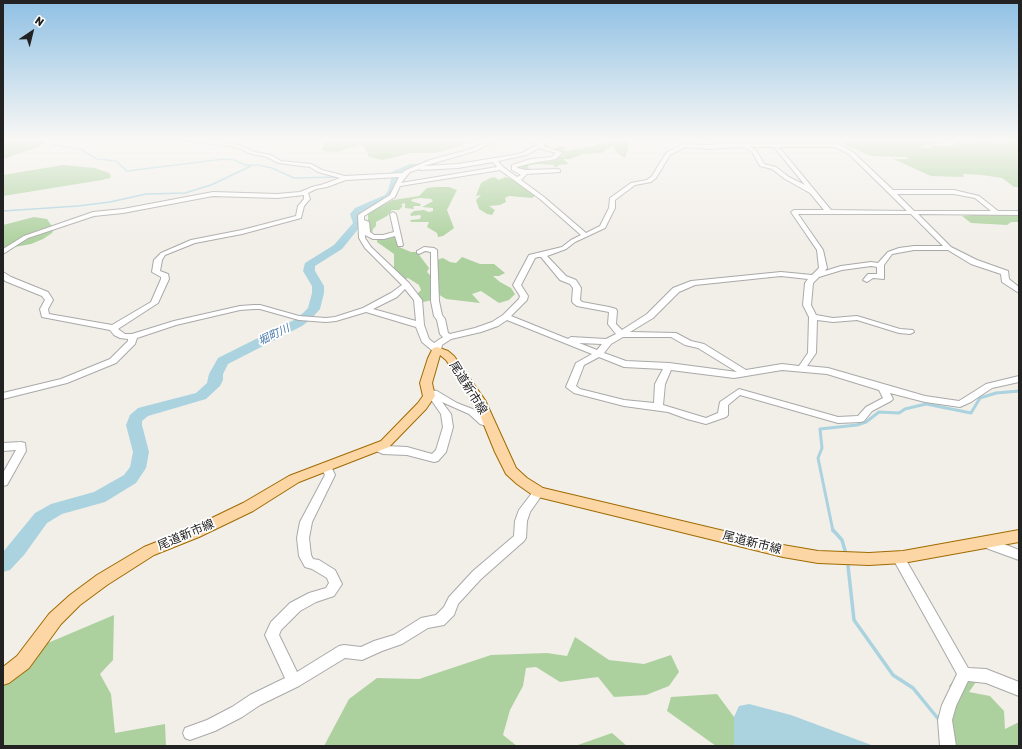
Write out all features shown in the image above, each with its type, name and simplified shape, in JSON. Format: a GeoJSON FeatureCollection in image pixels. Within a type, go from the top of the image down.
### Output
{"type":"FeatureCollection","features":[{"type":"Feature","properties":{"kind":"main road","name":"尾道新市線"},"geometry":{"type":"LineString","coordinates":[[3,677],[24,662],[60,614],[75,600],[102,580],[149,551],[194,533],[248,507],[294,479],[385,444],[422,406],[429,396],[426,383],[433,358],[437,350],[444,352],[450,358],[481,403],[511,471],[522,481],[539,492],[783,551],[818,557],[869,559],[898,557],[1019,536]]}},
{"type":"Feature","properties":{"kind":"street"},"geometry":{"type":"LineString","coordinates":[[334,175],[345,178],[403,176]]}},
{"type":"Feature","properties":{"kind":"street"},"geometry":{"type":"LineString","coordinates":[[398,185],[459,175]]}},
{"type":"Feature","properties":{"kind":"street"},"geometry":{"type":"LineString","coordinates":[[510,175],[542,198],[584,235]]}},
{"type":"Feature","properties":{"kind":"street"},"geometry":{"type":"LineString","coordinates":[[517,180],[523,175]]}},
{"type":"Feature","properties":{"kind":"street"},"geometry":{"type":"LineString","coordinates":[[437,350],[438,344],[448,337],[478,330],[495,324],[521,305],[524,296],[517,285],[532,257],[564,248],[584,235],[598,231],[602,227],[612,208],[612,199],[633,184],[649,180],[655,175]]}},
{"type":"Feature","properties":{"kind":"street"},"geometry":{"type":"LineString","coordinates":[[784,175],[813,192]]}},
{"type":"Feature","properties":{"kind":"street"},"geometry":{"type":"LineString","coordinates":[[799,175],[830,212]]}},
{"type":"Feature","properties":{"kind":"street"},"geometry":{"type":"LineString","coordinates":[[873,175],[949,248],[974,262],[1005,273],[1005,280],[1019,291]]}},
{"type":"Feature","properties":{"kind":"street"},"geometry":{"type":"LineString","coordinates":[[403,176],[393,196],[361,215],[362,238],[368,248],[406,285],[418,300],[420,325],[425,340],[437,350]]}},
{"type":"Feature","properties":{"kind":"street"},"geometry":{"type":"LineString","coordinates":[[3,252],[31,235],[92,214],[123,211],[213,194],[277,196],[305,193],[314,188],[325,186],[345,178]]}},
{"type":"Feature","properties":{"kind":"street"},"geometry":{"type":"LineString","coordinates":[[890,192],[954,192],[977,197],[997,213]]}},
{"type":"Feature","properties":{"kind":"street"},"geometry":{"type":"LineString","coordinates":[[3,274],[8,279],[45,294],[49,300],[44,309],[45,315],[113,328],[154,303],[165,279],[165,276],[156,272],[158,260],[163,254],[193,241],[242,232],[299,217],[301,206],[307,198],[305,193]]}},
{"type":"Feature","properties":{"kind":"street"},"geometry":{"type":"LineString","coordinates":[[802,368],[812,353],[814,318],[807,305],[809,283],[823,268],[820,250],[794,212],[1019,213]]}},
{"type":"Feature","properties":{"kind":"street"},"geometry":{"type":"LineString","coordinates":[[393,214],[396,233],[400,245]]}},
{"type":"Feature","properties":{"kind":"street"},"geometry":{"type":"LineString","coordinates":[[361,219],[365,219],[367,233],[373,237],[384,237],[396,233]]}},
{"type":"Feature","properties":{"kind":"street"},"geometry":{"type":"LineString","coordinates":[[867,280],[871,276],[881,277],[880,265],[890,253],[914,248],[949,248]]}},
{"type":"Feature","properties":{"kind":"street"},"geometry":{"type":"LineString","coordinates":[[419,252],[424,249],[434,250],[435,301],[444,334],[448,337]]}},
{"type":"Feature","properties":{"kind":"street"},"geometry":{"type":"LineString","coordinates":[[543,255],[563,278],[573,282],[577,288],[576,301],[580,304],[613,311],[612,324],[616,330],[622,334],[673,335],[688,343],[701,346],[744,373]]}},
{"type":"Feature","properties":{"kind":"street"},"geometry":{"type":"LineString","coordinates":[[880,265],[871,264],[841,268],[816,276],[781,274],[694,283],[676,290],[650,316],[608,342],[599,354],[580,363],[571,387],[577,391],[624,403],[670,408],[690,417],[706,421],[723,415],[723,404],[739,392],[838,420],[861,419],[869,409],[888,398],[883,388]]}},
{"type":"Feature","properties":{"kind":"street"},"geometry":{"type":"LineString","coordinates":[[113,328],[116,333],[123,336],[133,337],[174,323],[240,308],[260,307],[299,318],[326,320],[336,319],[366,310],[394,295],[406,285]]}},
{"type":"Feature","properties":{"kind":"street"},"geometry":{"type":"LineString","coordinates":[[366,310],[420,325]]}},
{"type":"Feature","properties":{"kind":"street"},"geometry":{"type":"LineString","coordinates":[[506,317],[624,364],[669,366],[723,374],[744,373],[782,367],[828,371],[925,399],[960,404],[989,386],[1019,379]]}},
{"type":"Feature","properties":{"kind":"street"},"geometry":{"type":"LineString","coordinates":[[814,318],[833,320],[857,318],[899,331],[910,332]]}},
{"type":"Feature","properties":{"kind":"street"},"geometry":{"type":"LineString","coordinates":[[3,396],[64,381],[113,361],[132,342],[133,337]]}},
{"type":"Feature","properties":{"kind":"street"},"geometry":{"type":"LineString","coordinates":[[566,340],[582,339],[608,342]]}},
{"type":"Feature","properties":{"kind":"street"},"geometry":{"type":"LineString","coordinates":[[658,407],[660,384],[669,366]]}},
{"type":"Feature","properties":{"kind":"street"},"geometry":{"type":"LineString","coordinates":[[428,393],[434,393],[454,405],[472,412],[483,422],[489,424]]}},
{"type":"Feature","properties":{"kind":"street"},"geometry":{"type":"LineString","coordinates":[[378,447],[383,450],[407,451],[434,458],[441,452],[448,428],[446,414],[428,393]]}},
{"type":"Feature","properties":{"kind":"street"},"geometry":{"type":"LineString","coordinates":[[3,447],[21,446],[21,452],[3,482]]}},
{"type":"Feature","properties":{"kind":"street"},"geometry":{"type":"LineString","coordinates":[[294,681],[272,635],[276,626],[294,607],[313,596],[330,592],[336,584],[331,574],[316,564],[309,563],[305,556],[303,538],[306,522],[330,475],[326,467]]}},
{"type":"Feature","properties":{"kind":"street"},"geometry":{"type":"LineString","coordinates":[[190,733],[210,726],[237,712],[255,700],[294,681],[344,651],[362,654],[379,645],[397,640],[426,622],[439,621],[449,611],[452,601],[477,575],[520,538],[521,521],[525,510],[539,492]]}},
{"type":"Feature","properties":{"kind":"street"},"geometry":{"type":"LineString","coordinates":[[986,542],[995,547],[1019,555]]}},
{"type":"Feature","properties":{"kind":"street"},"geometry":{"type":"LineString","coordinates":[[898,557],[964,674]]}},
{"type":"Feature","properties":{"kind":"street"},"geometry":{"type":"LineString","coordinates":[[964,674],[986,676],[1019,690]]}},
{"type":"Feature","properties":{"kind":"street"},"geometry":{"type":"LineString","coordinates":[[948,746],[945,720],[949,705],[964,674]]}},
{"type":"Feature","properties":{"kind":"green space"},"geometry":{"type":"Polygon","coordinates":[[[3,175],[111,176],[110,178],[102,180],[3,196],[3,175]]]}},
{"type":"Feature","properties":{"kind":"green space"},"geometry":{"type":"Polygon","coordinates":[[[929,175],[963,175],[964,177],[929,175]]]}},
{"type":"Feature","properties":{"kind":"green space"},"geometry":{"type":"Polygon","coordinates":[[[982,175],[1019,175],[1019,187],[1014,187],[1002,178],[982,175]]]}},
{"type":"Feature","properties":{"kind":"green space"},"geometry":{"type":"Polygon","coordinates":[[[494,177],[499,180],[505,177],[515,180],[536,195],[532,198],[509,196],[505,198],[506,202],[500,205],[489,206],[495,210],[492,215],[487,214],[479,209],[476,200],[481,195],[476,196],[481,183],[494,177]]]}},
{"type":"Feature","properties":{"kind":"green space"},"geometry":{"type":"Polygon","coordinates":[[[449,187],[457,190],[447,210],[454,228],[443,236],[438,237],[437,233],[427,227],[429,222],[411,222],[410,220],[420,219],[421,216],[411,216],[410,214],[414,211],[433,211],[433,208],[422,207],[433,201],[431,199],[420,198],[413,199],[411,201],[421,204],[420,206],[413,207],[414,209],[405,208],[405,203],[402,204],[401,205],[403,206],[399,210],[392,210],[387,216],[376,222],[376,226],[373,229],[372,234],[370,233],[368,228],[368,213],[393,200],[419,196],[427,188],[449,187]]]}},
{"type":"Feature","properties":{"kind":"green space"},"geometry":{"type":"Polygon","coordinates":[[[996,213],[1019,214],[1019,222],[1011,222],[1007,225],[971,223],[962,216],[996,213]]]}},
{"type":"Feature","properties":{"kind":"green space"},"geometry":{"type":"Polygon","coordinates":[[[34,217],[47,219],[54,229],[52,233],[31,244],[3,249],[3,225],[34,217]]]}},
{"type":"Feature","properties":{"kind":"green space"},"geometry":{"type":"Polygon","coordinates":[[[393,235],[397,238],[397,244],[399,247],[411,252],[417,252],[429,268],[427,272],[431,276],[433,300],[423,302],[417,294],[421,290],[419,285],[408,278],[403,280],[394,271],[394,254],[377,242],[377,239],[393,235]]]}},
{"type":"Feature","properties":{"kind":"green space"},"geometry":{"type":"Polygon","coordinates":[[[462,257],[480,264],[494,264],[505,273],[499,276],[493,276],[511,288],[515,294],[509,300],[499,303],[481,291],[472,294],[480,303],[446,299],[441,296],[437,293],[436,264],[439,259],[443,258],[450,262],[456,263],[462,257]]]}},
{"type":"Feature","properties":{"kind":"green space"},"geometry":{"type":"Polygon","coordinates":[[[114,615],[113,660],[100,674],[111,694],[115,733],[165,724],[166,746],[3,746],[3,684],[43,645],[114,615]]]}},
{"type":"Feature","properties":{"kind":"green space"},"geometry":{"type":"Polygon","coordinates":[[[575,637],[609,660],[644,664],[671,655],[679,672],[669,686],[646,695],[614,697],[598,677],[560,682],[536,667],[526,668],[523,686],[510,710],[503,735],[517,746],[324,746],[349,699],[377,678],[419,679],[491,655],[547,653],[567,656],[575,637]]]}},
{"type":"Feature","properties":{"kind":"green space"},"geometry":{"type":"Polygon","coordinates":[[[957,676],[976,682],[969,692],[990,696],[1004,711],[1005,729],[1019,722],[1019,746],[951,746],[951,720],[956,703],[949,686],[957,676]]]}},
{"type":"Feature","properties":{"kind":"green space"},"geometry":{"type":"Polygon","coordinates":[[[717,694],[734,717],[734,746],[716,746],[667,711],[671,697],[717,694]]]}},
{"type":"Feature","properties":{"kind":"green space"},"geometry":{"type":"Polygon","coordinates":[[[612,733],[627,746],[575,746],[612,733]]]}},
{"type":"Feature","properties":{"kind":"water"},"geometry":{"type":"Polygon","coordinates":[[[749,704],[791,715],[874,746],[734,746],[734,717],[739,706],[749,704]]]}},
{"type":"Feature","properties":{"kind":"waterway"},"geometry":{"type":"LineString","coordinates":[[3,211],[78,206],[110,202],[146,194],[185,193],[211,185],[232,175]]}},
{"type":"Feature","properties":{"kind":"waterway"},"geometry":{"type":"LineString","coordinates":[[287,175],[294,178],[339,177]]}},
{"type":"Feature","properties":{"kind":"waterway","name":"堀町川"},"geometry":{"type":"LineString","coordinates":[[3,564],[17,550],[41,518],[57,509],[99,497],[130,479],[138,468],[141,452],[134,425],[135,419],[143,412],[201,396],[213,386],[216,380],[216,374],[223,361],[298,323],[307,316],[314,309],[318,293],[318,286],[309,271],[309,265],[338,247],[358,223],[355,214],[358,210],[388,197],[393,192],[396,175]]}},
{"type":"Feature","properties":{"kind":"waterway"},"geometry":{"type":"LineString","coordinates":[[833,531],[818,458],[822,448],[820,429],[857,425],[866,422],[879,412],[899,413],[905,409],[926,404],[971,413],[980,398],[996,393],[1019,391]]}},
{"type":"Feature","properties":{"kind":"waterway"},"geometry":{"type":"LineString","coordinates":[[833,530],[842,540],[846,554]]}},
{"type":"Feature","properties":{"kind":"waterway"},"geometry":{"type":"LineString","coordinates":[[848,566],[854,620],[893,675],[913,688],[940,721]]}}]}
